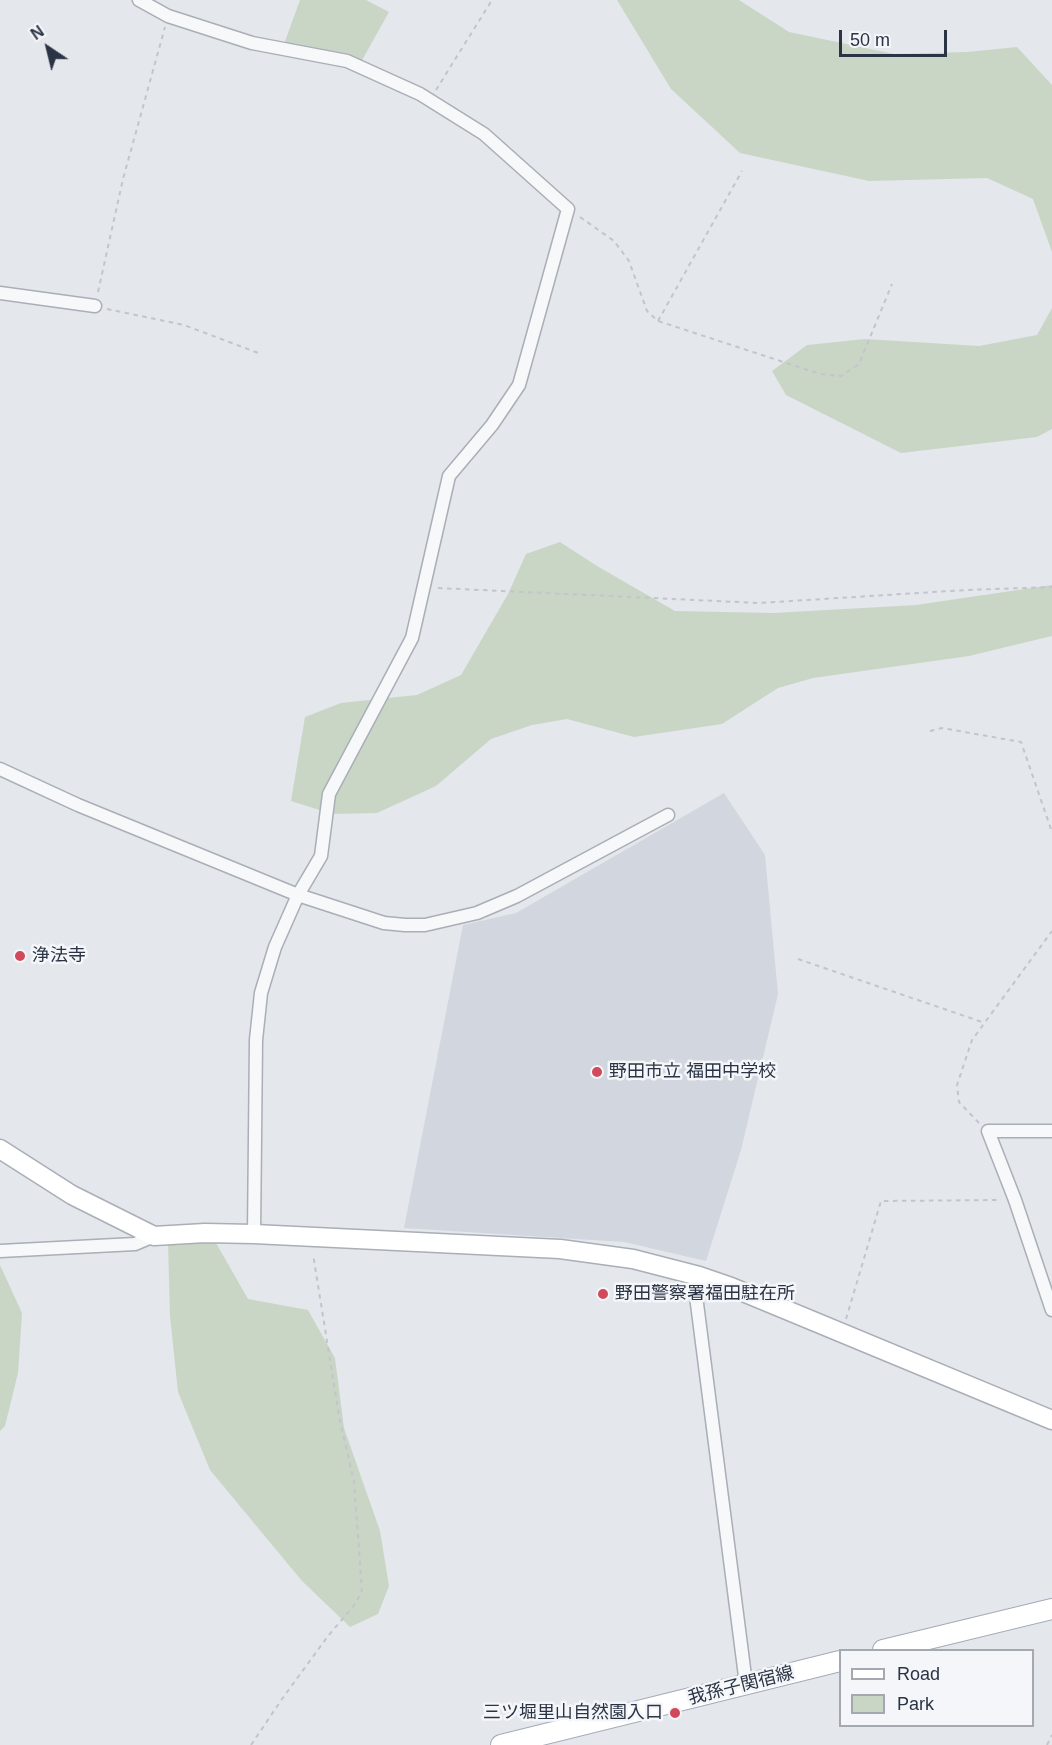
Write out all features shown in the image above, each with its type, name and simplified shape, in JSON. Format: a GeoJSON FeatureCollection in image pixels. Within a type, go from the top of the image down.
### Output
{"type":"FeatureCollection","features":[{"type":"Feature","properties":{"kind":"main road"},"geometry":{"type":"LineString","coordinates":[[887,1649],[1052,1609]]}},
{"type":"Feature","properties":{"kind":"main road","name":"我孫子関宿線"},"geometry":{"type":"LineString","coordinates":[[501,1745],[839,1661]]}},
{"type":"Feature","properties":{"kind":"street"},"geometry":{"type":"LineString","coordinates":[[139,0],[168,16],[252,43],[347,61],[429,100],[484,134],[568,209],[519,385],[492,425],[449,476],[412,638],[329,794],[321,856],[298,895],[274,946],[261,993],[256,1040],[254,1234]]}},
{"type":"Feature","properties":{"kind":"street"},"geometry":{"type":"LineString","coordinates":[[0,293],[95,306]]}},
{"type":"Feature","properties":{"kind":"street"},"geometry":{"type":"LineString","coordinates":[[0,769],[78,805],[298,895],[384,923],[425,925],[477,914],[517,896],[668,815]]}},
{"type":"Feature","properties":{"kind":"street"},"geometry":{"type":"LineString","coordinates":[[1052,1131],[988,1131],[1016,1200],[1052,1310]]}},
{"type":"Feature","properties":{"kind":"street"},"geometry":{"type":"LineString","coordinates":[[0,1149],[72,1196],[154,1236]]}},
{"type":"Feature","properties":{"kind":"street"},"geometry":{"type":"LineString","coordinates":[[0,1251],[135,1244],[154,1236],[204,1233],[560,1249],[633,1258],[731,1287],[1052,1420]]}},
{"type":"Feature","properties":{"kind":"street"},"geometry":{"type":"LineString","coordinates":[[699,1276],[696,1296],[746,1684]]}},
{"type":"Feature","properties":{"kind":"path"},"geometry":{"type":"LineString","coordinates":[[429,100],[492,0]]}},
{"type":"Feature","properties":{"kind":"path"},"geometry":{"type":"LineString","coordinates":[[168,16],[123,179],[95,306],[184,325],[261,354]]}},
{"type":"Feature","properties":{"kind":"path"},"geometry":{"type":"LineString","coordinates":[[658,321],[742,171]]}},
{"type":"Feature","properties":{"kind":"path"},"geometry":{"type":"LineString","coordinates":[[568,209],[614,241],[629,261],[647,311],[658,321],[820,374],[841,376],[859,364],[892,284]]}},
{"type":"Feature","properties":{"kind":"path"},"geometry":{"type":"LineString","coordinates":[[424,587],[759,603],[1052,587]]}},
{"type":"Feature","properties":{"kind":"path"},"geometry":{"type":"LineString","coordinates":[[930,731],[942,728],[1021,742],[1052,832]]}},
{"type":"Feature","properties":{"kind":"path"},"geometry":{"type":"LineString","coordinates":[[988,1131],[959,1102],[957,1084],[972,1040],[1052,931]]}},
{"type":"Feature","properties":{"kind":"path"},"geometry":{"type":"LineString","coordinates":[[798,959],[985,1023]]}},
{"type":"Feature","properties":{"kind":"path"},"geometry":{"type":"LineString","coordinates":[[842,1333],[881,1201],[1016,1200]]}},
{"type":"Feature","properties":{"kind":"path"},"geometry":{"type":"LineString","coordinates":[[251,1745],[315,1654],[356,1603],[362,1590],[354,1482],[339,1416],[324,1311],[309,1237]]}},
{"type":"Feature","properties":{"kind":"path"},"geometry":{"type":"LineString","coordinates":[[1047,1745],[1052,1735]]}},
{"type":"Feature","properties":{"kind":"shaded area","name":"野田市立 福田中学校"},"geometry":{"type":"Polygon","coordinates":[[[724,793],[765,855],[778,994],[741,1150],[706,1261],[624,1242],[404,1228],[463,925],[516,913],[724,793]]]}},
{"type":"Feature","properties":{"kind":"green space"},"geometry":{"type":"Polygon","coordinates":[[[300,0],[366,0],[389,12],[361,62],[284,44],[300,0]]]}},
{"type":"Feature","properties":{"kind":"green space"},"geometry":{"type":"Polygon","coordinates":[[[617,0],[739,0],[789,32],[894,54],[967,52],[1017,47],[1052,85],[1052,252],[1033,199],[987,178],[869,181],[740,153],[671,89],[617,0]]]}},
{"type":"Feature","properties":{"kind":"green space"},"geometry":{"type":"Polygon","coordinates":[[[1052,308],[1052,429],[1037,437],[901,453],[786,395],[772,371],[807,345],[865,339],[979,346],[1037,335],[1052,308]]]}},
{"type":"Feature","properties":{"kind":"green space"},"geometry":{"type":"Polygon","coordinates":[[[560,542],[675,611],[774,613],[916,605],[1052,585],[1052,636],[969,656],[813,678],[778,688],[722,724],[634,737],[567,719],[532,725],[491,739],[436,786],[377,813],[332,814],[291,801],[305,717],[341,703],[417,695],[461,675],[508,594],[526,554],[560,542]]]}},
{"type":"Feature","properties":{"kind":"green space"},"geometry":{"type":"Polygon","coordinates":[[[200,1230],[216,1243],[248,1299],[308,1310],[335,1358],[344,1428],[380,1531],[389,1586],[378,1614],[350,1627],[302,1581],[210,1470],[178,1392],[170,1316],[168,1241],[200,1230]]]}},
{"type":"Feature","properties":{"kind":"green space"},"geometry":{"type":"Polygon","coordinates":[[[0,1265],[22,1313],[18,1373],[5,1426],[0,1431],[0,1265]]]}},
{"type":"Feature","properties":{"kind":"place","name":"浄法寺"},"geometry":{"type":"Point","coordinates":[20,956]}},
{"type":"Feature","properties":{"kind":"place","name":"野田市立 福田中学校"},"geometry":{"type":"Point","coordinates":[597,1072]}},
{"type":"Feature","properties":{"kind":"place","name":"野田警察署福田駐在所"},"geometry":{"type":"Point","coordinates":[603,1294]}},
{"type":"Feature","properties":{"kind":"place","name":"三ツ堀里山自然園入口"},"geometry":{"type":"Point","coordinates":[675,1713]}}]}
